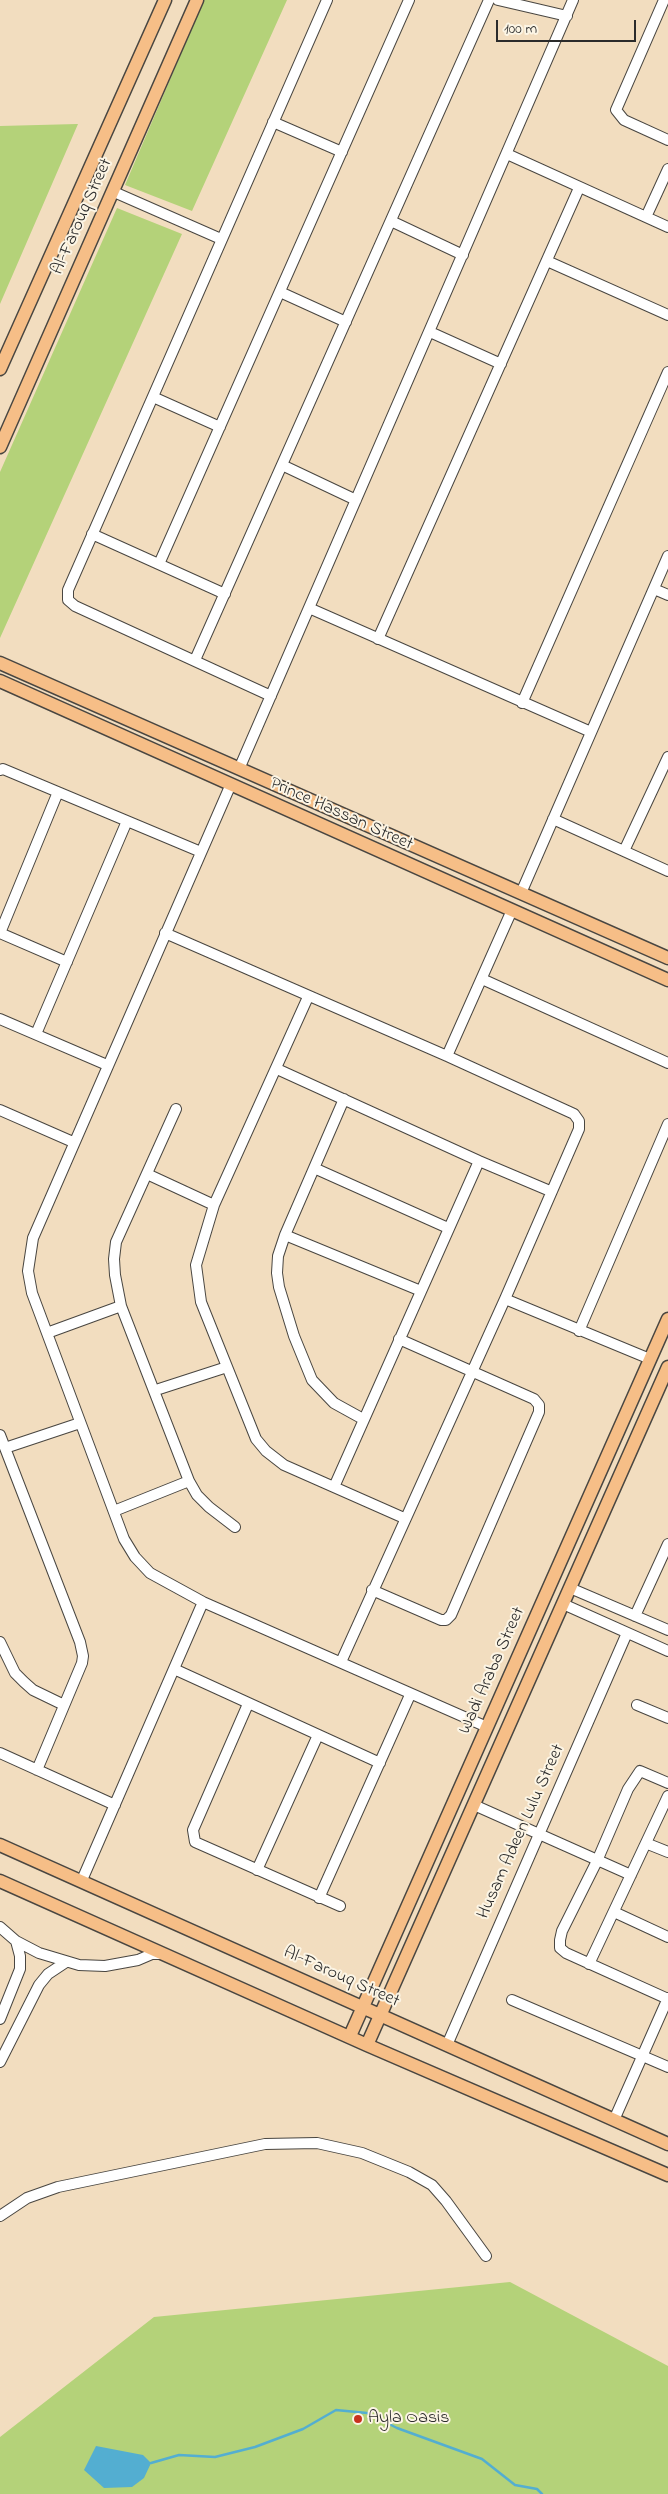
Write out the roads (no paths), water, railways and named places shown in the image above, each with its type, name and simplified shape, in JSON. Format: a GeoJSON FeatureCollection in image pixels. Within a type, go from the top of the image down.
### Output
{"type":"FeatureCollection","features":[{"type":"Feature","properties":{"kind":"main road","name":"Al-Farouq Street"},"geometry":{"type":"LineString","coordinates":[[0,369],[165,0]]}},
{"type":"Feature","properties":{"kind":"main road","name":"Al-Farouq Street"},"geometry":{"type":"LineString","coordinates":[[0,447],[197,0]]}},
{"type":"Feature","properties":{"kind":"main road","name":"Prince Hassan Street"},"geometry":{"type":"LineString","coordinates":[[0,663],[668,958]]}},
{"type":"Feature","properties":{"kind":"main road","name":"Prince Hassan Street"},"geometry":{"type":"LineString","coordinates":[[0,681],[668,980]]}},
{"type":"Feature","properties":{"kind":"main road","name":"Wadi Araba Street"},"geometry":{"type":"LineString","coordinates":[[350,2036],[668,1319]]}},
{"type":"Feature","properties":{"kind":"main road","name":"Wadi Araba Street"},"geometry":{"type":"LineString","coordinates":[[367,2045],[628,1457],[664,1387],[668,1367]]}},
{"type":"Feature","properties":{"kind":"main road"},"geometry":{"type":"LineString","coordinates":[[610,1450],[628,1457]]}},
{"type":"Feature","properties":{"kind":"main road","name":"Al-Farouq Street"},"geometry":{"type":"LineString","coordinates":[[0,1845],[82,1880],[668,2144]]}},
{"type":"Feature","properties":{"kind":"main road"},"geometry":{"type":"LineString","coordinates":[[0,1881],[367,2045],[668,2175]]}},
{"type":"Feature","properties":{"kind":"street"},"geometry":{"type":"LineString","coordinates":[[271,696],[75,606],[68,600],[68,590],[327,0]]}},
{"type":"Feature","properties":{"kind":"street"},"geometry":{"type":"LineString","coordinates":[[159,564],[409,0]]}},
{"type":"Feature","properties":{"kind":"street"},"geometry":{"type":"LineString","coordinates":[[195,660],[489,0]]}},
{"type":"Feature","properties":{"kind":"street"},"geometry":{"type":"LineString","coordinates":[[498,0],[567,16]]}},
{"type":"Feature","properties":{"kind":"street"},"geometry":{"type":"LineString","coordinates":[[239,769],[573,0]]}},
{"type":"Feature","properties":{"kind":"street"},"geometry":{"type":"LineString","coordinates":[[664,0],[616,110],[624,120],[668,140]]}},
{"type":"Feature","properties":{"kind":"street"},"geometry":{"type":"LineString","coordinates":[[273,122],[342,152]]}},
{"type":"Feature","properties":{"kind":"street"},"geometry":{"type":"LineString","coordinates":[[507,154],[668,227]]}},
{"type":"Feature","properties":{"kind":"street"},"geometry":{"type":"LineString","coordinates":[[646,217],[668,169]]}},
{"type":"Feature","properties":{"kind":"street"},"geometry":{"type":"LineString","coordinates":[[378,639],[579,188]]}},
{"type":"Feature","properties":{"kind":"street"},"geometry":{"type":"LineString","coordinates":[[114,192],[222,240]]}},
{"type":"Feature","properties":{"kind":"street"},"geometry":{"type":"LineString","coordinates":[[391,220],[463,255]]}},
{"type":"Feature","properties":{"kind":"street"},"geometry":{"type":"LineString","coordinates":[[547,261],[668,315]]}},
{"type":"Feature","properties":{"kind":"street"},"geometry":{"type":"LineString","coordinates":[[280,292],[346,322]]}},
{"type":"Feature","properties":{"kind":"street"},"geometry":{"type":"LineString","coordinates":[[430,332],[501,364]]}},
{"type":"Feature","properties":{"kind":"street"},"geometry":{"type":"LineString","coordinates":[[522,703],[668,372]]}},
{"type":"Feature","properties":{"kind":"street"},"geometry":{"type":"LineString","coordinates":[[152,397],[220,426]]}},
{"type":"Feature","properties":{"kind":"street"},"geometry":{"type":"LineString","coordinates":[[282,466],[356,500]]}},
{"type":"Feature","properties":{"kind":"street"},"geometry":{"type":"LineString","coordinates":[[92,534],[225,594]]}},
{"type":"Feature","properties":{"kind":"street"},"geometry":{"type":"LineString","coordinates":[[521,893],[668,556]]}},
{"type":"Feature","properties":{"kind":"street"},"geometry":{"type":"LineString","coordinates":[[654,589],[668,595]]}},
{"type":"Feature","properties":{"kind":"street"},"geometry":{"type":"LineString","coordinates":[[309,608],[591,732]]}},
{"type":"Feature","properties":{"kind":"street"},"geometry":{"type":"LineString","coordinates":[[624,851],[668,757]]}},
{"type":"Feature","properties":{"kind":"street"},"geometry":{"type":"LineString","coordinates":[[0,770],[3,769],[201,852]]}},
{"type":"Feature","properties":{"kind":"street"},"geometry":{"type":"LineString","coordinates":[[231,784],[106,1065],[33,1238],[29,1254],[32,1293],[124,1539],[135,1557],[150,1573],[203,1602],[341,1662],[410,1695],[487,1727]]}},
{"type":"Feature","properties":{"kind":"street"},"geometry":{"type":"LineString","coordinates":[[58,792],[0,933],[67,962]]}},
{"type":"Feature","properties":{"kind":"street"},"geometry":{"type":"LineString","coordinates":[[553,820],[668,871]]}},
{"type":"Feature","properties":{"kind":"street"},"geometry":{"type":"LineString","coordinates":[[36,1034],[127,821]]}},
{"type":"Feature","properties":{"kind":"street"},"geometry":{"type":"LineString","coordinates":[[447,1056],[512,910]]}},
{"type":"Feature","properties":{"kind":"street"},"geometry":{"type":"LineString","coordinates":[[166,933],[308,997],[447,1056],[574,1114],[579,1121],[578,1129],[505,1300],[404,1518],[341,1662]]}},
{"type":"Feature","properties":{"kind":"street"},"geometry":{"type":"LineString","coordinates":[[482,979],[668,1063]]}},
{"type":"Feature","properties":{"kind":"street"},"geometry":{"type":"LineString","coordinates":[[308,997],[214,1205],[196,1265],[201,1302],[256,1439],[266,1451],[284,1465],[404,1518]]}},
{"type":"Feature","properties":{"kind":"street"},"geometry":{"type":"LineString","coordinates":[[0,1019],[106,1065]]}},
{"type":"Feature","properties":{"kind":"street"},"geometry":{"type":"LineString","coordinates":[[277,1069],[479,1161],[550,1191]]}},
{"type":"Feature","properties":{"kind":"street"},"geometry":{"type":"LineString","coordinates":[[344,1099],[278,1256],[277,1273],[279,1287],[294,1336],[312,1380],[334,1403],[363,1419]]}},
{"type":"Feature","properties":{"kind":"street"},"geometry":{"type":"LineString","coordinates":[[176,1109],[116,1242],[114,1259],[121,1306],[156,1390],[189,1481],[197,1495],[235,1527]]}},
{"type":"Feature","properties":{"kind":"street"},"geometry":{"type":"LineString","coordinates":[[0,1110],[73,1142]]}},
{"type":"Feature","properties":{"kind":"street"},"geometry":{"type":"LineString","coordinates":[[579,1331],[668,1124]]}},
{"type":"Feature","properties":{"kind":"street"},"geometry":{"type":"LineString","coordinates":[[334,1487],[479,1161]]}},
{"type":"Feature","properties":{"kind":"street"},"geometry":{"type":"LineString","coordinates":[[314,1168],[448,1228]]}},
{"type":"Feature","properties":{"kind":"street"},"geometry":{"type":"LineString","coordinates":[[147,1174],[214,1205]]}},
{"type":"Feature","properties":{"kind":"street"},"geometry":{"type":"LineString","coordinates":[[286,1236],[421,1292]]}},
{"type":"Feature","properties":{"kind":"street"},"geometry":{"type":"LineString","coordinates":[[505,1300],[650,1359]]}},
{"type":"Feature","properties":{"kind":"street"},"geometry":{"type":"LineString","coordinates":[[47,1333],[121,1306]]}},
{"type":"Feature","properties":{"kind":"street"},"geometry":{"type":"LineString","coordinates":[[372,1590],[440,1620],[446,1620],[451,1614],[539,1412],[539,1405],[534,1399],[399,1339]]}},
{"type":"Feature","properties":{"kind":"street"},"geometry":{"type":"LineString","coordinates":[[156,1390],[226,1367]]}},
{"type":"Feature","properties":{"kind":"street"},"geometry":{"type":"LineString","coordinates":[[5,1448],[80,1422]]}},
{"type":"Feature","properties":{"kind":"street"},"geometry":{"type":"LineString","coordinates":[[0,1435],[82,1650],[82,1664],[37,1770]]}},
{"type":"Feature","properties":{"kind":"street"},"geometry":{"type":"LineString","coordinates":[[114,1511],[189,1481]]}},
{"type":"Feature","properties":{"kind":"street"},"geometry":{"type":"LineString","coordinates":[[636,1616],[668,1544]]}},
{"type":"Feature","properties":{"kind":"street"},"geometry":{"type":"LineString","coordinates":[[570,1588],[668,1630]]}},
{"type":"Feature","properties":{"kind":"street"},"geometry":{"type":"LineString","coordinates":[[82,1880],[203,1602]]}},
{"type":"Feature","properties":{"kind":"street"},"geometry":{"type":"LineString","coordinates":[[563,1604],[668,1651]]}},
{"type":"Feature","properties":{"kind":"street","name":"Husam Adeen Lulu Street"},"geometry":{"type":"LineString","coordinates":[[447,2045],[627,1633]]}},
{"type":"Feature","properties":{"kind":"street"},"geometry":{"type":"LineString","coordinates":[[0,1642],[15,1673],[24,1682],[33,1690],[64,1705]]}},
{"type":"Feature","properties":{"kind":"street"},"geometry":{"type":"LineString","coordinates":[[174,1669],[380,1763]]}},
{"type":"Feature","properties":{"kind":"street"},"geometry":{"type":"LineString","coordinates":[[319,1898],[410,1695]]}},
{"type":"Feature","properties":{"kind":"street"},"geometry":{"type":"LineString","coordinates":[[248,1704],[193,1830],[195,1842],[340,1906]]}},
{"type":"Feature","properties":{"kind":"street"},"geometry":{"type":"LineString","coordinates":[[637,1705],[668,1718]]}},
{"type":"Feature","properties":{"kind":"street"},"geometry":{"type":"LineString","coordinates":[[257,1870],[318,1735]]}},
{"type":"Feature","properties":{"kind":"street"},"geometry":{"type":"LineString","coordinates":[[0,1753],[115,1805]]}},
{"type":"Feature","properties":{"kind":"street"},"geometry":{"type":"LineString","coordinates":[[614,2120],[668,1998],[566,1953],[560,1948],[560,1940],[562,1931],[597,1861],[628,1788],[640,1771],[668,1783]]}},
{"type":"Feature","properties":{"kind":"street"},"geometry":{"type":"LineString","coordinates":[[589,1964],[648,1844],[668,1796]]}},
{"type":"Feature","properties":{"kind":"street"},"geometry":{"type":"LineString","coordinates":[[474,1805],[631,1876]]}},
{"type":"Feature","properties":{"kind":"street"},"geometry":{"type":"LineString","coordinates":[[648,1844],[668,1852]]}},
{"type":"Feature","properties":{"kind":"street"},"geometry":{"type":"LineString","coordinates":[[614,1912],[668,1937]]}},
{"type":"Feature","properties":{"kind":"street"},"geometry":{"type":"LineString","coordinates":[[0,1927],[16,1941],[49,1958],[66,1962],[105,1966],[138,1960],[152,1954],[164,1954]]}},
{"type":"Feature","properties":{"kind":"street"},"geometry":{"type":"LineString","coordinates":[[0,2018],[20,1969],[20,1956],[16,1941]]}},
{"type":"Feature","properties":{"kind":"street"},"geometry":{"type":"LineString","coordinates":[[0,2062],[39,1985],[48,1974],[66,1962]]}},
{"type":"Feature","properties":{"kind":"street"},"geometry":{"type":"LineString","coordinates":[[512,2000],[668,2067]]}},
{"type":"Feature","properties":{"kind":"street"},"geometry":{"type":"LineString","coordinates":[[0,2216],[27,2198],[58,2187],[265,2144],[317,2144],[346,2149],[375,2158],[409,2172],[432,2185],[486,2256]]}},
{"type":"Feature","properties":{"kind":"water"},"geometry":{"type":"Polygon","coordinates":[[[96,2446],[143,2455],[151,2463],[144,2478],[132,2487],[104,2488],[84,2470],[96,2446]]]}},
{"type":"Feature","properties":{"kind":"waterway"},"geometry":{"type":"LineString","coordinates":[[151,2463],[179,2455],[215,2457],[255,2447],[303,2429],[336,2410],[367,2413],[397,2428],[482,2459],[515,2485],[537,2489],[542,2494]]}},
{"type":"Feature","properties":{"kind":"place","name":"Ayla Oasis"},"geometry":{"type":"Point","coordinates":[358,2419]}}]}
